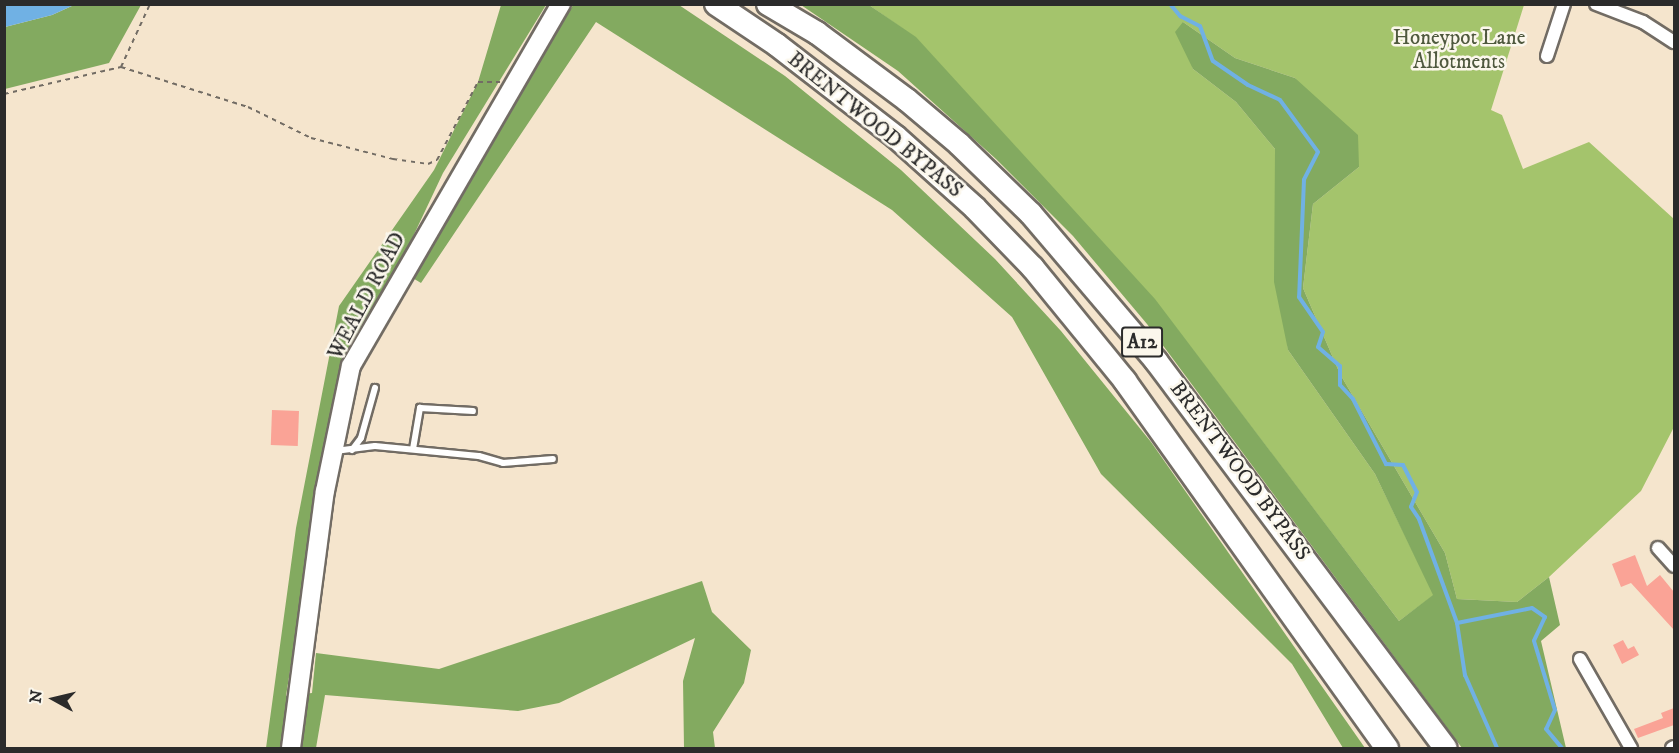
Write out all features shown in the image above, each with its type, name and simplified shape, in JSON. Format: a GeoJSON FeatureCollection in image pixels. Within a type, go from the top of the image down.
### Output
{"type":"FeatureCollection","features":[{"type":"Feature","properties":{"kind":"highway","name":"BRENTWOOD BYPASS"},"geometry":{"type":"LineString","coordinates":[[716,4],[777,45],[896,137],[975,208],[1033,268],[1125,381],[1387,748]]}},
{"type":"Feature","properties":{"kind":"highway","name":"BRENTWOOD BYPASS"},"geometry":{"type":"LineString","coordinates":[[768,4],[817,33],[907,100],[959,144],[1031,214],[1156,361],[1444,748]]}},
{"type":"Feature","properties":{"kind":"street","name":"WEALD ROAD"},"geometry":{"type":"LineString","coordinates":[[291,748],[331,451],[351,366],[561,4]]}},
{"type":"Feature","properties":{"kind":"street"},"geometry":{"type":"LineString","coordinates":[[1547,56],[1564,4]]}},
{"type":"Feature","properties":{"kind":"street"},"geometry":{"type":"LineString","coordinates":[[1596,4],[1643,22],[1674,42]]}},
{"type":"Feature","properties":{"kind":"street"},"geometry":{"type":"LineString","coordinates":[[1658,548],[1674,566]]}},
{"type":"Feature","properties":{"kind":"street"},"geometry":{"type":"LineString","coordinates":[[1580,659],[1631,748]]}},
{"type":"Feature","properties":{"kind":"lane"},"geometry":{"type":"LineString","coordinates":[[351,450],[361,438],[375,388]]}},
{"type":"Feature","properties":{"kind":"lane"},"geometry":{"type":"LineString","coordinates":[[413,449],[420,408],[473,411]]}},
{"type":"Feature","properties":{"kind":"lane"},"geometry":{"type":"LineString","coordinates":[[331,451],[375,446],[479,456],[503,463],[553,459]]}},
{"type":"Feature","properties":{"kind":"path"},"geometry":{"type":"LineString","coordinates":[[121,67],[150,4]]}},
{"type":"Feature","properties":{"kind":"path"},"geometry":{"type":"LineString","coordinates":[[4,94],[121,67],[248,107],[311,138],[413,164],[437,160],[478,82],[489,80],[513,85]]}},
{"type":"Feature","properties":{"kind":"green space"},"geometry":{"type":"Polygon","coordinates":[[[74,5],[141,5],[109,63],[5,89],[5,27],[52,15],[74,5]]]}},
{"type":"Feature","properties":{"kind":"green space"},"geometry":{"type":"Polygon","coordinates":[[[501,5],[546,5],[443,173],[401,262],[361,330],[343,373],[319,488],[286,696],[312,693],[316,653],[439,669],[702,581],[712,612],[751,650],[744,683],[713,732],[715,748],[684,748],[683,681],[695,638],[559,703],[518,711],[325,695],[316,748],[266,748],[296,528],[339,306],[434,170],[478,82],[501,5]]]}},
{"type":"Feature","properties":{"kind":"green space"},"geometry":{"type":"Polygon","coordinates":[[[573,5],[679,5],[785,76],[901,170],[995,259],[1061,331],[1151,442],[1365,748],[1343,748],[1292,664],[1101,474],[1012,317],[892,210],[596,22],[421,283],[411,277],[451,203],[509,115],[573,5]]]}},
{"type":"Feature","properties":{"kind":"green space"},"geometry":{"type":"Polygon","coordinates":[[[801,5],[869,5],[916,37],[1155,299],[1399,621],[1433,595],[1375,474],[1288,350],[1274,282],[1275,149],[1236,102],[1193,69],[1175,32],[1183,22],[1235,58],[1295,78],[1358,135],[1359,167],[1313,204],[1303,288],[1340,374],[1445,553],[1457,599],[1517,602],[1549,577],[1560,625],[1541,641],[1566,748],[1462,748],[1147,324],[1073,236],[996,159],[898,71],[801,5]]]}},
{"type":"Feature","properties":{"kind":"green space","name":"Honeypot Lane Allotments"},"geometry":{"type":"Polygon","coordinates":[[[869,5],[1524,5],[1491,110],[1502,115],[1523,169],[1589,142],[1674,219],[1674,427],[1641,491],[1549,577],[1517,602],[1457,599],[1445,553],[1340,374],[1303,288],[1313,204],[1359,167],[1295,78],[1235,58],[1183,22],[1193,69],[1236,102],[1275,149],[1288,350],[1375,474],[1434,595],[1399,621],[1154,299],[916,38],[869,5]]]}},
{"type":"Feature","properties":{"kind":"water"},"geometry":{"type":"Polygon","coordinates":[[[5,4],[74,5],[52,15],[5,27],[5,4]]]}},
{"type":"Feature","properties":{"kind":"building"},"geometry":{"type":"Polygon","coordinates":[[[272,410],[299,411],[298,446],[271,445],[272,410]]]}},
{"type":"Feature","properties":{"kind":"building"},"geometry":{"type":"Polygon","coordinates":[[[1635,555],[1647,586],[1660,575],[1674,592],[1674,630],[1631,583],[1621,587],[1612,564],[1635,555]]]}},
{"type":"Feature","properties":{"kind":"building"},"geometry":{"type":"Polygon","coordinates":[[[1623,640],[1628,649],[1634,646],[1639,655],[1622,664],[1613,645],[1623,640]]]}},
{"type":"Feature","properties":{"kind":"building"},"geometry":{"type":"Polygon","coordinates":[[[1674,708],[1674,725],[1638,738],[1634,729],[1663,718],[1661,713],[1674,708]]]}},
{"type":"Feature","properties":{"kind":"waterway"},"geometry":{"type":"LineString","coordinates":[[1170,4],[1180,16],[1200,26],[1213,61],[1248,85],[1280,100],[1318,152],[1304,180],[1299,297],[1323,332],[1318,347],[1340,366],[1340,385],[1353,399],[1386,464],[1403,465],[1417,492],[1411,507],[1419,519],[1457,623],[1465,675],[1497,748]]}},
{"type":"Feature","properties":{"kind":"waterway"},"geometry":{"type":"LineString","coordinates":[[1457,623],[1532,608],[1545,617],[1534,641],[1555,710],[1546,729],[1562,748]]}}]}
